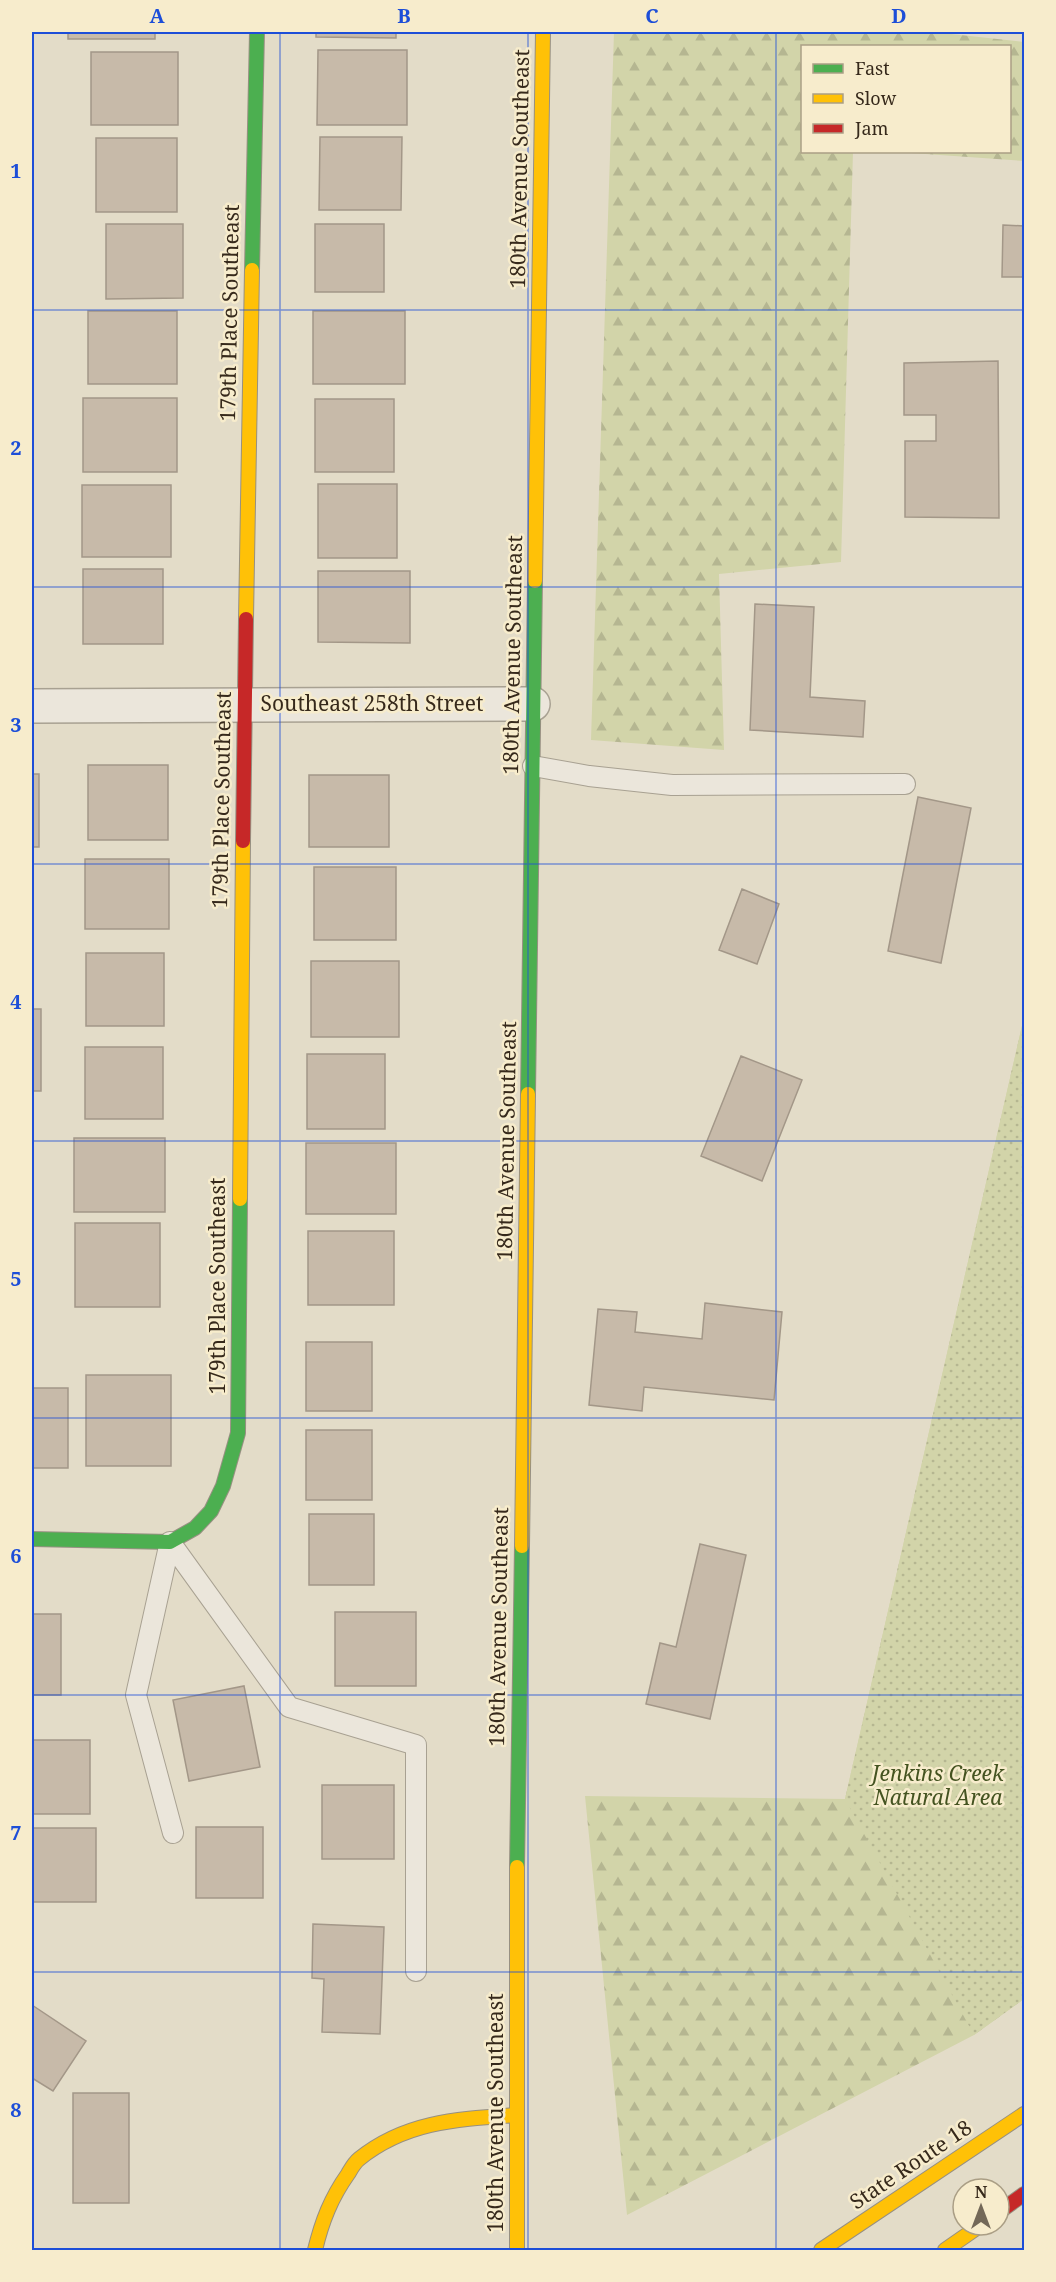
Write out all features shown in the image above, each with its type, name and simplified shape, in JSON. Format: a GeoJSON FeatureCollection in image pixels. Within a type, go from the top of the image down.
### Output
{"type":"FeatureCollection","features":[{"type":"Feature","properties":{"kind":"main road","name":"179th Place Southeast"},"geometry":{"type":"LineString","coordinates":[[170,1542],[195,1528],[211,1510],[223,1486],[238,1433],[244,705],[257,32]]}},
{"type":"Feature","properties":{"kind":"main road","name":"180th Avenue Southeast"},"geometry":{"type":"LineString","coordinates":[[517,2250],[517,1884],[543,32]]}},
{"type":"Feature","properties":{"kind":"main road"},"geometry":{"type":"LineString","coordinates":[[32,1539],[170,1542]]}},
{"type":"Feature","properties":{"kind":"main road","name":"State Route 18"},"geometry":{"type":"LineString","coordinates":[[820,2250],[1024,2114]]}},
{"type":"Feature","properties":{"kind":"main road"},"geometry":{"type":"LineString","coordinates":[[315,2250],[322,2220],[336,2191],[357,2160],[391,2139],[418,2127],[454,2119],[517,2115]]}},
{"type":"Feature","properties":{"kind":"main road"},"geometry":{"type":"LineString","coordinates":[[1011,2203],[1024,2194]]}},
{"type":"Feature","properties":{"kind":"main road"},"geometry":{"type":"LineString","coordinates":[[945,2250],[964,2237]]}},
{"type":"Feature","properties":{"kind":"street","name":"Southeast 258th Street"},"geometry":{"type":"LineString","coordinates":[[32,706],[533,704]]}},
{"type":"Feature","properties":{"kind":"lane"},"geometry":{"type":"LineString","coordinates":[[533,766],[589,776],[672,785],[905,783]]}},
{"type":"Feature","properties":{"kind":"lane"},"geometry":{"type":"LineString","coordinates":[[170,1542],[136,1695],[173,1833]]}},
{"type":"Feature","properties":{"kind":"lane"},"geometry":{"type":"LineString","coordinates":[[170,1542],[289,1707],[416,1745],[416,1971]]}},
{"type":"Feature","properties":{"kind":"green space"},"geometry":{"type":"Polygon","coordinates":[[[614,32],[933,32],[1024,42],[1024,161],[911,153],[1011,153],[1011,45],[801,45],[801,153],[853,153],[841,562],[719,574],[724,750],[591,740],[614,32]]]}},
{"type":"Feature","properties":{"kind":"green space"},"geometry":{"type":"Polygon","coordinates":[[[1024,1017],[1024,1999],[974,2035],[627,2215],[585,1796],[845,1799],[1024,1017]]]}},
{"type":"Feature","properties":{"kind":"green space","name":"Jenkins Creek Natural Area"},"geometry":{"type":"Polygon","coordinates":[[[1024,1017],[1024,1999],[974,2035],[845,1799],[1024,1017]]]}},
{"type":"Feature","properties":{"kind":"building"},"geometry":{"type":"Polygon","coordinates":[[[68,32],[155,32],[155,39],[68,39],[68,32]]]}},
{"type":"Feature","properties":{"kind":"building"},"geometry":{"type":"Polygon","coordinates":[[[316,32],[396,32],[396,38],[316,37],[316,32]]]}},
{"type":"Feature","properties":{"kind":"building"},"geometry":{"type":"Polygon","coordinates":[[[318,50],[407,50],[407,125],[317,125],[318,50]]]}},
{"type":"Feature","properties":{"kind":"building"},"geometry":{"type":"Polygon","coordinates":[[[91,52],[178,52],[178,125],[91,125],[91,52]]]}},
{"type":"Feature","properties":{"kind":"building"},"geometry":{"type":"Polygon","coordinates":[[[320,137],[402,137],[401,210],[319,210],[320,137]]]}},
{"type":"Feature","properties":{"kind":"building"},"geometry":{"type":"Polygon","coordinates":[[[96,138],[177,138],[177,212],[96,212],[96,138]]]}},
{"type":"Feature","properties":{"kind":"building"},"geometry":{"type":"Polygon","coordinates":[[[106,224],[183,224],[183,298],[106,299],[106,224]]]}},
{"type":"Feature","properties":{"kind":"building"},"geometry":{"type":"Polygon","coordinates":[[[315,224],[384,224],[384,292],[315,292],[315,224]]]}},
{"type":"Feature","properties":{"kind":"building"},"geometry":{"type":"Polygon","coordinates":[[[1003,225],[1024,226],[1024,277],[1002,277],[1003,225]]]}},
{"type":"Feature","properties":{"kind":"building"},"geometry":{"type":"Polygon","coordinates":[[[88,311],[177,311],[177,384],[88,384],[88,311]]]}},
{"type":"Feature","properties":{"kind":"building"},"geometry":{"type":"Polygon","coordinates":[[[313,311],[405,311],[405,384],[313,384],[313,311]]]}},
{"type":"Feature","properties":{"kind":"building"},"geometry":{"type":"Polygon","coordinates":[[[998,361],[999,518],[905,517],[905,441],[936,441],[936,415],[904,415],[904,363],[998,361]]]}},
{"type":"Feature","properties":{"kind":"building"},"geometry":{"type":"Polygon","coordinates":[[[83,398],[177,398],[177,472],[83,472],[83,398]]]}},
{"type":"Feature","properties":{"kind":"building"},"geometry":{"type":"Polygon","coordinates":[[[315,399],[394,399],[394,472],[315,472],[315,399]]]}},
{"type":"Feature","properties":{"kind":"building"},"geometry":{"type":"Polygon","coordinates":[[[318,484],[397,484],[397,558],[318,558],[318,484]]]}},
{"type":"Feature","properties":{"kind":"building"},"geometry":{"type":"Polygon","coordinates":[[[82,485],[171,485],[171,557],[82,557],[82,485]]]}},
{"type":"Feature","properties":{"kind":"building"},"geometry":{"type":"Polygon","coordinates":[[[83,569],[163,569],[163,644],[83,644],[83,569]]]}},
{"type":"Feature","properties":{"kind":"building"},"geometry":{"type":"Polygon","coordinates":[[[318,571],[410,571],[410,643],[318,642],[318,571]]]}},
{"type":"Feature","properties":{"kind":"building"},"geometry":{"type":"Polygon","coordinates":[[[755,604],[814,607],[810,697],[865,701],[863,737],[750,730],[755,604]]]}},
{"type":"Feature","properties":{"kind":"building"},"geometry":{"type":"Polygon","coordinates":[[[88,765],[168,765],[168,840],[88,840],[88,765]]]}},
{"type":"Feature","properties":{"kind":"building"},"geometry":{"type":"Polygon","coordinates":[[[32,774],[39,774],[39,847],[32,847],[32,774]]]}},
{"type":"Feature","properties":{"kind":"building"},"geometry":{"type":"Polygon","coordinates":[[[309,775],[389,775],[389,847],[309,847],[309,775]]]}},
{"type":"Feature","properties":{"kind":"building"},"geometry":{"type":"Polygon","coordinates":[[[918,797],[971,808],[941,963],[888,951],[918,797]]]}},
{"type":"Feature","properties":{"kind":"building"},"geometry":{"type":"Polygon","coordinates":[[[85,859],[169,859],[169,929],[85,929],[85,859]]]}},
{"type":"Feature","properties":{"kind":"building"},"geometry":{"type":"Polygon","coordinates":[[[314,867],[396,867],[396,940],[314,940],[314,867]]]}},
{"type":"Feature","properties":{"kind":"building"},"geometry":{"type":"Polygon","coordinates":[[[742,889],[779,904],[757,964],[719,950],[742,889]]]}},
{"type":"Feature","properties":{"kind":"building"},"geometry":{"type":"Polygon","coordinates":[[[86,953],[164,953],[164,1026],[86,1026],[86,953]]]}},
{"type":"Feature","properties":{"kind":"building"},"geometry":{"type":"Polygon","coordinates":[[[311,961],[399,961],[399,1037],[311,1037],[311,961]]]}},
{"type":"Feature","properties":{"kind":"building"},"geometry":{"type":"Polygon","coordinates":[[[32,1009],[41,1009],[41,1091],[32,1091],[32,1009]]]}},
{"type":"Feature","properties":{"kind":"building"},"geometry":{"type":"Polygon","coordinates":[[[85,1047],[163,1047],[163,1119],[85,1119],[85,1047]]]}},
{"type":"Feature","properties":{"kind":"building"},"geometry":{"type":"Polygon","coordinates":[[[307,1054],[385,1054],[385,1129],[307,1129],[307,1054]]]}},
{"type":"Feature","properties":{"kind":"building"},"geometry":{"type":"Polygon","coordinates":[[[741,1056],[802,1080],[762,1181],[701,1156],[741,1056]]]}},
{"type":"Feature","properties":{"kind":"building"},"geometry":{"type":"Polygon","coordinates":[[[74,1138],[165,1138],[165,1212],[74,1212],[74,1138]]]}},
{"type":"Feature","properties":{"kind":"building"},"geometry":{"type":"Polygon","coordinates":[[[306,1143],[396,1143],[396,1214],[306,1214],[306,1143]]]}},
{"type":"Feature","properties":{"kind":"building"},"geometry":{"type":"Polygon","coordinates":[[[75,1223],[160,1223],[160,1307],[75,1307],[75,1223]]]}},
{"type":"Feature","properties":{"kind":"building"},"geometry":{"type":"Polygon","coordinates":[[[308,1231],[394,1231],[394,1305],[308,1305],[308,1231]]]}},
{"type":"Feature","properties":{"kind":"building"},"geometry":{"type":"Polygon","coordinates":[[[705,1303],[782,1312],[774,1400],[644,1387],[642,1411],[589,1405],[598,1309],[637,1312],[635,1332],[702,1339],[705,1303]]]}},
{"type":"Feature","properties":{"kind":"building"},"geometry":{"type":"Polygon","coordinates":[[[306,1342],[372,1342],[372,1411],[306,1411],[306,1342]]]}},
{"type":"Feature","properties":{"kind":"building"},"geometry":{"type":"Polygon","coordinates":[[[86,1375],[171,1375],[171,1466],[86,1466],[86,1375]]]}},
{"type":"Feature","properties":{"kind":"building"},"geometry":{"type":"Polygon","coordinates":[[[32,1388],[68,1388],[68,1468],[32,1468],[32,1388]]]}},
{"type":"Feature","properties":{"kind":"building"},"geometry":{"type":"Polygon","coordinates":[[[306,1430],[372,1430],[372,1500],[306,1500],[306,1430]]]}},
{"type":"Feature","properties":{"kind":"building"},"geometry":{"type":"Polygon","coordinates":[[[309,1514],[374,1514],[374,1585],[309,1585],[309,1514]]]}},
{"type":"Feature","properties":{"kind":"building"},"geometry":{"type":"Polygon","coordinates":[[[700,1544],[746,1555],[710,1719],[646,1704],[660,1643],[676,1647],[700,1544]]]}},
{"type":"Feature","properties":{"kind":"building"},"geometry":{"type":"Polygon","coordinates":[[[335,1612],[416,1612],[416,1686],[335,1686],[335,1612]]]}},
{"type":"Feature","properties":{"kind":"building"},"geometry":{"type":"Polygon","coordinates":[[[32,1614],[61,1614],[61,1695],[32,1695],[32,1614]]]}},
{"type":"Feature","properties":{"kind":"building"},"geometry":{"type":"Polygon","coordinates":[[[244,1686],[260,1767],[189,1781],[173,1700],[244,1686]]]}},
{"type":"Feature","properties":{"kind":"building"},"geometry":{"type":"Polygon","coordinates":[[[32,1740],[90,1740],[90,1814],[32,1814],[32,1740]]]}},
{"type":"Feature","properties":{"kind":"building"},"geometry":{"type":"Polygon","coordinates":[[[322,1785],[394,1785],[394,1859],[322,1859],[322,1785]]]}},
{"type":"Feature","properties":{"kind":"building"},"geometry":{"type":"Polygon","coordinates":[[[196,1827],[263,1827],[263,1898],[196,1898],[196,1827]]]}},
{"type":"Feature","properties":{"kind":"building"},"geometry":{"type":"Polygon","coordinates":[[[32,1828],[96,1828],[96,1902],[32,1902],[32,1828]]]}},
{"type":"Feature","properties":{"kind":"building"},"geometry":{"type":"Polygon","coordinates":[[[313,1924],[384,1927],[380,2034],[322,2032],[324,1979],[312,1978],[313,1924]]]}},
{"type":"Feature","properties":{"kind":"building"},"geometry":{"type":"Polygon","coordinates":[[[32,2005],[86,2041],[53,2091],[32,2078],[32,2005]]]}},
{"type":"Feature","properties":{"kind":"building"},"geometry":{"type":"Polygon","coordinates":[[[73,2093],[129,2093],[129,2203],[73,2203],[73,2093]]]}},
{"type":"Feature","properties":{"kind":"traffic: fast"},"geometry":{"type":"LineString","coordinates":[[252,270],[257,32]]}},
{"type":"Feature","properties":{"kind":"traffic: fast"},"geometry":{"type":"LineString","coordinates":[[528,1094],[535,581]]}},
{"type":"Feature","properties":{"kind":"traffic: fast"},"geometry":{"type":"LineString","coordinates":[[32,1539],[170,1542],[195,1528],[211,1511],[223,1486],[238,1433],[240,1199]]}},
{"type":"Feature","properties":{"kind":"traffic: fast"},"geometry":{"type":"LineString","coordinates":[[517,1867],[522,1546]]}},
{"type":"Feature","properties":{"kind":"traffic: slow"},"geometry":{"type":"LineString","coordinates":[[535,581],[543,32]]}},
{"type":"Feature","properties":{"kind":"traffic: slow"},"geometry":{"type":"LineString","coordinates":[[246,619],[252,270]]}},
{"type":"Feature","properties":{"kind":"traffic: slow"},"geometry":{"type":"LineString","coordinates":[[240,1199],[243,841]]}},
{"type":"Feature","properties":{"kind":"traffic: slow"},"geometry":{"type":"LineString","coordinates":[[522,1546],[528,1094]]}},
{"type":"Feature","properties":{"kind":"traffic: slow"},"geometry":{"type":"LineString","coordinates":[[517,1867],[517,2250]]}},
{"type":"Feature","properties":{"kind":"traffic: slow"},"geometry":{"type":"LineString","coordinates":[[821,2250],[1024,2114]]}},
{"type":"Feature","properties":{"kind":"traffic: slow"},"geometry":{"type":"LineString","coordinates":[[315,2250],[328,2210],[342,2183],[357,2161],[377,2146],[414,2129],[434,2124],[517,2115]]}},
{"type":"Feature","properties":{"kind":"traffic: slow"},"geometry":{"type":"LineString","coordinates":[[945,2250],[964,2237]]}},
{"type":"Feature","properties":{"kind":"traffic: jam"},"geometry":{"type":"LineString","coordinates":[[243,841],[246,619]]}},
{"type":"Feature","properties":{"kind":"traffic: jam"},"geometry":{"type":"LineString","coordinates":[[1011,2203],[1024,2194]]}}]}
